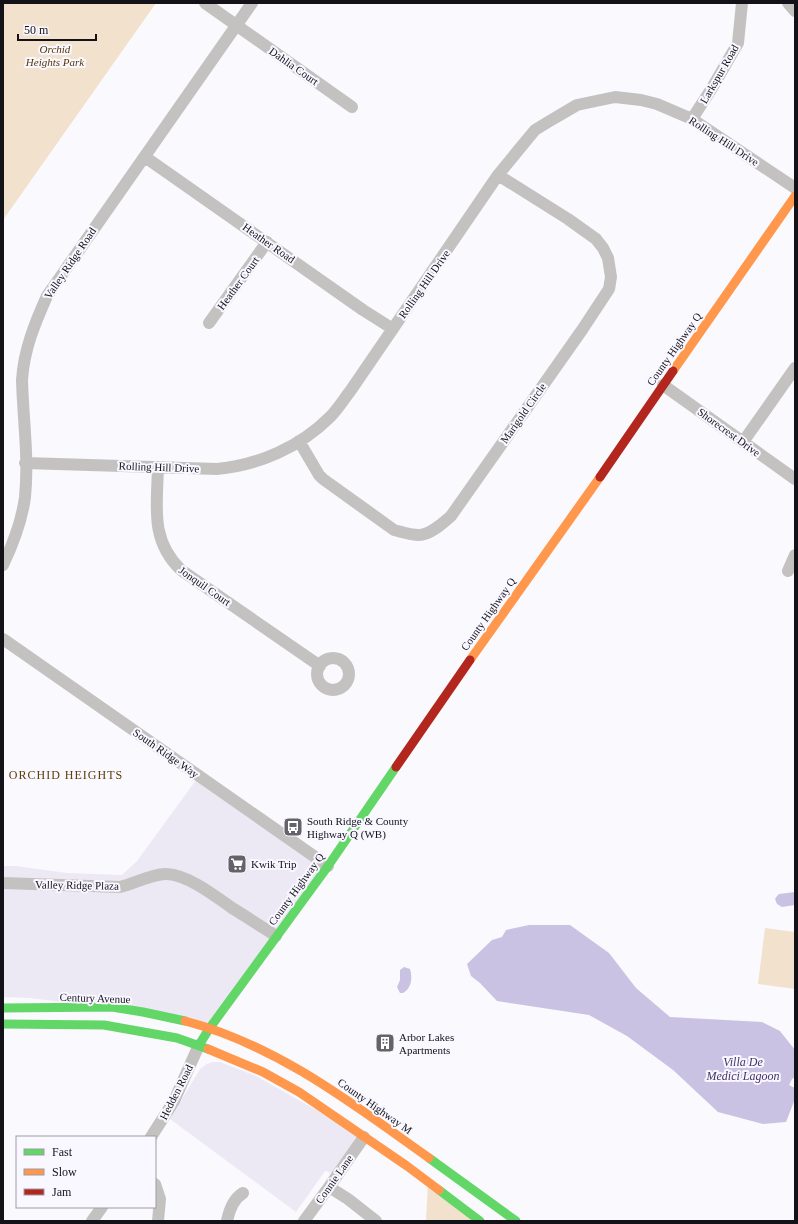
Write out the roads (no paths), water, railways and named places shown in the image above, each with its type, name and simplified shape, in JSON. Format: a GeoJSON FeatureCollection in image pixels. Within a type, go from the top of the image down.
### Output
{"type":"FeatureCollection","features":[{"type":"Feature","properties":{"kind":"main road","name":"County Highway Q"},"geometry":{"type":"LineString","coordinates":[[199,1045],[276,936],[328,866],[451,687],[795,196]]}},
{"type":"Feature","properties":{"kind":"main road","name":"Century Avenue"},"geometry":{"type":"LineString","coordinates":[[3,1008],[126,1009],[181,1021],[209,1029]]}},
{"type":"Feature","properties":{"kind":"main road"},"geometry":{"type":"LineString","coordinates":[[3,1024],[104,1025],[177,1038],[199,1045],[253,1067],[283,1082],[407,1166],[480,1221]]}},
{"type":"Feature","properties":{"kind":"main road","name":"County Highway M"},"geometry":{"type":"LineString","coordinates":[[209,1029],[251,1044],[302,1071],[371,1117],[516,1221]]}},
{"type":"Feature","properties":{"kind":"street","name":"Dahlia Court"},"geometry":{"type":"LineString","coordinates":[[205,3],[352,107]]}},
{"type":"Feature","properties":{"kind":"street","name":"Valley Ridge Road"},"geometry":{"type":"LineString","coordinates":[[3,565],[13,543],[25,497],[26,463],[22,380],[25,355],[30,334],[47,296],[252,3]]}},
{"type":"Feature","properties":{"kind":"street","name":"Larkspur Road"},"geometry":{"type":"LineString","coordinates":[[692,119],[738,43],[742,3]]}},
{"type":"Feature","properties":{"kind":"street"},"geometry":{"type":"LineString","coordinates":[[788,3],[795,11]]}},
{"type":"Feature","properties":{"kind":"street","name":"Rolling Hill Drive"},"geometry":{"type":"LineString","coordinates":[[26,463],[217,469],[236,467],[275,455],[299,441],[331,416],[351,390],[498,175],[535,130],[577,105],[615,97],[657,104],[692,119],[795,188]]}},
{"type":"Feature","properties":{"kind":"street","name":"Heather Road"},"geometry":{"type":"LineString","coordinates":[[145,157],[363,310],[393,329]]}},
{"type":"Feature","properties":{"kind":"street","name":"Marigold Circle"},"geometry":{"type":"LineString","coordinates":[[299,441],[319,475],[323,479],[394,530],[407,534],[420,535],[433,530],[444,523],[451,516],[582,330],[609,289],[611,277],[608,258],[604,248],[596,239],[568,219],[498,175]]}},
{"type":"Feature","properties":{"kind":"street","name":"Heather Court"},"geometry":{"type":"LineString","coordinates":[[209,323],[267,242]]}},
{"type":"Feature","properties":{"kind":"street"},"geometry":{"type":"LineString","coordinates":[[743,442],[795,368]]}},
{"type":"Feature","properties":{"kind":"street","name":"Shorecrest Drive"},"geometry":{"type":"LineString","coordinates":[[663,385],[795,479]]}},
{"type":"Feature","properties":{"kind":"street","name":"Jonquil Court"},"geometry":{"type":"LineString","coordinates":[[158,467],[157,520],[164,547],[172,561],[182,570],[320,666]]}},
{"type":"Feature","properties":{"kind":"street"},"geometry":{"type":"LineString","coordinates":[[788,571],[795,554]]}},
{"type":"Feature","properties":{"kind":"street","name":"South Ridge Way"},"geometry":{"type":"LineString","coordinates":[[3,640],[328,866]]}},
{"type":"Feature","properties":{"kind":"street","name":"Valley Ridge Plaza"},"geometry":{"type":"LineString","coordinates":[[3,884],[120,887],[167,873],[184,878],[276,936]]}},
{"type":"Feature","properties":{"kind":"street","name":"Hedden Road"},"geometry":{"type":"LineString","coordinates":[[152,1136],[174,1101],[199,1045]]}},
{"type":"Feature","properties":{"kind":"street","name":"Connie Lane"},"geometry":{"type":"LineString","coordinates":[[304,1221],[364,1137]]}},
{"type":"Feature","properties":{"kind":"street"},"geometry":{"type":"LineString","coordinates":[[156,1187],[160,1199],[158,1221]]}},
{"type":"Feature","properties":{"kind":"street"},"geometry":{"type":"LineString","coordinates":[[329,1187],[348,1199],[376,1221]]}},
{"type":"Feature","properties":{"kind":"street"},"geometry":{"type":"LineString","coordinates":[[227,1221],[233,1202],[243,1193]]}},
{"type":"Feature","properties":{"kind":"street"},"geometry":{"type":"LineString","coordinates":[[92,1221],[101,1208]]}},
{"type":"Feature","properties":{"kind":"water"},"geometry":{"type":"Polygon","coordinates":[[[795,892],[795,905],[782,907],[777,904],[775,899],[779,894],[795,892]]]}},
{"type":"Feature","properties":{"kind":"water","name":"Villa De Medici Lagoon"},"geometry":{"type":"Polygon","coordinates":[[[529,925],[570,925],[609,953],[636,988],[670,1017],[762,1022],[780,1031],[795,1050],[795,1077],[789,1085],[795,1088],[795,1099],[786,1122],[763,1124],[718,1112],[673,1070],[627,1036],[589,1015],[497,1001],[471,976],[467,964],[492,940],[502,937],[506,930],[529,925]]]}},
{"type":"Feature","properties":{"kind":"water"},"geometry":{"type":"Polygon","coordinates":[[[404,967],[410,969],[411,972],[410,986],[406,991],[400,993],[397,987],[400,980],[400,970],[404,967]]]}},
{"type":"Feature","properties":{"kind":"place","name":"South Ridge & County Highway Q (WB)"},"geometry":{"type":"Point","coordinates":[293,827]}},
{"type":"Feature","properties":{"kind":"place","name":"Kwik Trip"},"geometry":{"type":"Point","coordinates":[237,864]}},
{"type":"Feature","properties":{"kind":"place","name":"Arbor Lakes Apartments"},"geometry":{"type":"Point","coordinates":[385,1043]}},
{"type":"Feature","properties":{"kind":"district","name":"ORCHID HEIGHTS"},"geometry":{"type":"Point","coordinates":[66,775]}},
{"type":"Feature","properties":{"kind":"park label","name":"Orchid Heights Park"},"geometry":{"type":"Point","coordinates":[55,55]}}]}
